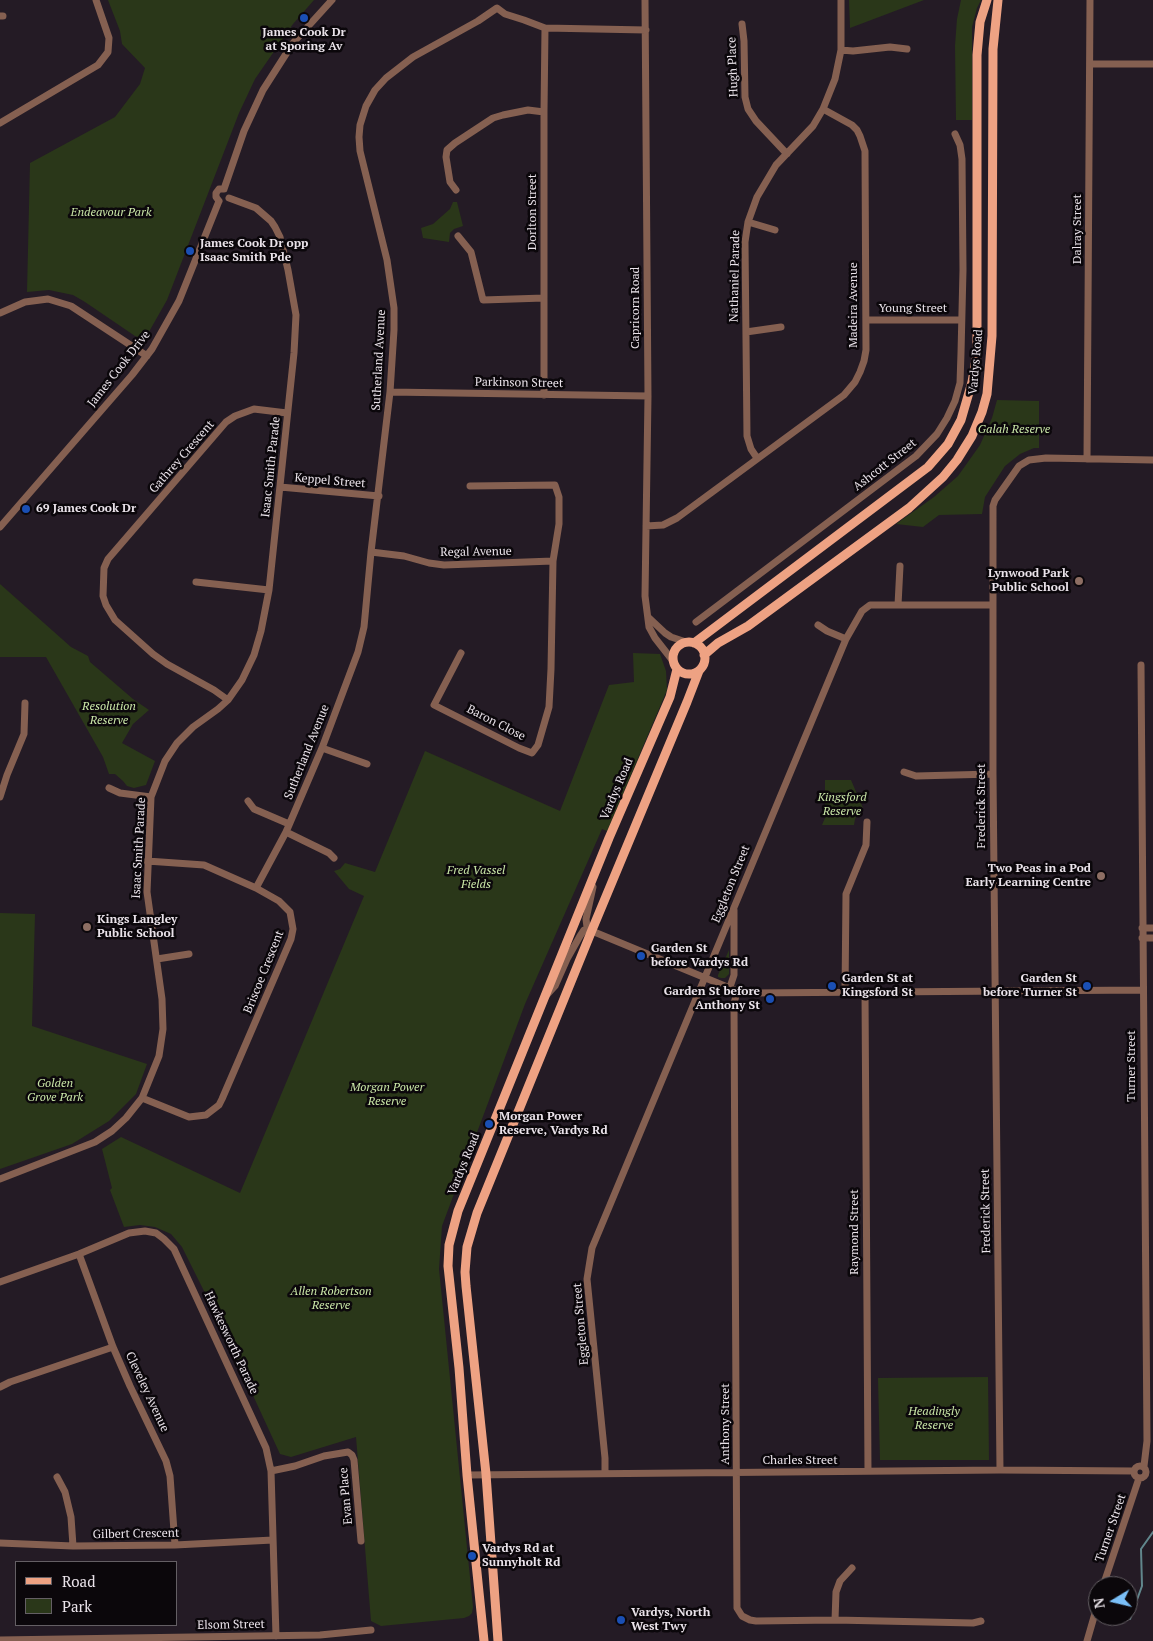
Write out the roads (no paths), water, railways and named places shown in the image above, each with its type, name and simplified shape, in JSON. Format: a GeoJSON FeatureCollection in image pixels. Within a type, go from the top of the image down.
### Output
{"type":"FeatureCollection","features":[{"type":"Feature","properties":{"kind":"main road","name":"Vardys Road"},"geometry":{"type":"LineString","coordinates":[[690,643],[928,467],[948,444],[961,420],[972,382],[977,354],[976,55],[980,22],[987,0]]}},
{"type":"Feature","properties":{"kind":"main road","name":"Vardys Road"},"geometry":{"type":"LineString","coordinates":[[704,655],[718,643],[748,626],[909,508],[943,477],[957,460],[972,436],[987,394],[992,336],[993,49],[998,0]]}},
{"type":"Feature","properties":{"kind":"main road"},"geometry":{"type":"LineString","coordinates":[[498,1641],[486,1474],[466,1286],[467,1247],[477,1213],[699,670],[703,665],[704,655],[701,648],[690,643],[677,647],[674,651],[675,665],[681,672],[690,674],[699,670]]}},
{"type":"Feature","properties":{"kind":"main road","name":"Vardys Road"},"geometry":{"type":"LineString","coordinates":[[484,1641],[448,1266],[449,1245],[458,1211],[596,871],[670,697],[675,665]]}},
{"type":"Feature","properties":{"kind":"street"},"geometry":{"type":"LineString","coordinates":[[0,123],[98,65],[108,52],[109,38],[96,0]]}},
{"type":"Feature","properties":{"kind":"street"},"geometry":{"type":"LineString","coordinates":[[224,188],[228,192],[229,198],[224,202],[219,201],[216,194],[224,188],[244,131],[263,90],[293,43],[332,0]]}},
{"type":"Feature","properties":{"kind":"street","name":"Capricorn Road"},"geometry":{"type":"LineString","coordinates":[[645,0],[648,396],[645,596],[649,627],[675,665]]}},
{"type":"Feature","properties":{"kind":"street","name":"Nathaniel Parade"},"geometry":{"type":"LineString","coordinates":[[757,458],[746,436],[745,242],[748,222],[761,190],[776,165],[813,126],[823,109],[835,79],[841,50],[841,0]]}},
{"type":"Feature","properties":{"kind":"street","name":"Dalray Street"},"geometry":{"type":"LineString","coordinates":[[1087,458],[1090,0]]}},
{"type":"Feature","properties":{"kind":"street","name":"Sutherland Avenue"},"geometry":{"type":"LineString","coordinates":[[256,888],[286,832],[322,748],[358,652],[364,627],[390,392],[394,348],[394,308],[387,260],[360,151],[359,137],[362,114],[371,97],[386,78],[414,57],[478,21],[497,8],[505,14],[545,28],[646,30]]}},
{"type":"Feature","properties":{"kind":"street","name":"Hugh Place"},"geometry":{"type":"LineString","coordinates":[[742,24],[745,97],[748,109],[756,121],[787,154]]}},
{"type":"Feature","properties":{"kind":"street","name":"Dorlton Street"},"geometry":{"type":"LineString","coordinates":[[544,395],[545,28]]}},
{"type":"Feature","properties":{"kind":"street"},"geometry":{"type":"LineString","coordinates":[[841,50],[853,51],[890,47],[907,50]]}},
{"type":"Feature","properties":{"kind":"street"},"geometry":{"type":"LineString","coordinates":[[1090,64],[1153,64]]}},
{"type":"Feature","properties":{"kind":"street","name":"Madeira Avenue"},"geometry":{"type":"LineString","coordinates":[[646,526],[658,526],[670,522],[844,395],[860,372],[864,361],[866,320],[865,151],[857,130],[852,125],[823,109]]}},
{"type":"Feature","properties":{"kind":"street"},"geometry":{"type":"LineString","coordinates":[[456,190],[450,182],[446,157],[447,150],[455,143],[498,117],[528,110],[544,112]]}},
{"type":"Feature","properties":{"kind":"street","name":"Ashcott Street"},"geometry":{"type":"LineString","coordinates":[[696,622],[916,456],[937,434],[947,418],[955,401],[960,383],[963,270],[962,159],[960,145],[955,134]]}},
{"type":"Feature","properties":{"kind":"street","name":"Isaac Smith Parade"},"geometry":{"type":"LineString","coordinates":[[0,1179],[95,1142],[126,1118],[142,1098],[159,1056],[163,1029],[162,999],[147,898],[151,797],[166,761],[177,743],[193,727],[228,700],[242,680],[254,655],[261,631],[269,590],[294,353],[296,315],[293,291],[280,237],[271,221],[262,212],[229,198]]}},
{"type":"Feature","properties":{"kind":"street","name":"James Cook Drive"},"geometry":{"type":"LineString","coordinates":[[0,527],[147,356],[179,301],[219,201]]}},
{"type":"Feature","properties":{"kind":"street"},"geometry":{"type":"LineString","coordinates":[[748,222],[774,230]]}},
{"type":"Feature","properties":{"kind":"street"},"geometry":{"type":"LineString","coordinates":[[458,236],[471,252],[483,300],[544,298]]}},
{"type":"Feature","properties":{"kind":"street"},"geometry":{"type":"LineString","coordinates":[[1,310],[25,302],[48,299],[63,303],[71,306],[147,356]]}},
{"type":"Feature","properties":{"kind":"street","name":"Young Street"},"geometry":{"type":"LineString","coordinates":[[866,320],[961,320]]}},
{"type":"Feature","properties":{"kind":"street"},"geometry":{"type":"LineString","coordinates":[[746,332],[781,327]]}},
{"type":"Feature","properties":{"kind":"street","name":"Parkinson Street"},"geometry":{"type":"LineString","coordinates":[[390,392],[648,396]]}},
{"type":"Feature","properties":{"kind":"street","name":"Gathrey Crescent"},"geometry":{"type":"LineString","coordinates":[[228,700],[167,664],[115,620],[103,596],[104,568],[108,559],[226,422],[235,416],[254,409],[287,413]]}},
{"type":"Feature","properties":{"kind":"street","name":"Frederick Street"},"geometry":{"type":"LineString","coordinates":[[1000,1470],[992,509],[995,500],[1019,466],[1025,462],[1039,459],[1087,458],[1153,460]]}},
{"type":"Feature","properties":{"kind":"street"},"geometry":{"type":"LineString","coordinates":[[470,486],[555,485],[559,497],[559,524],[553,562]]}},
{"type":"Feature","properties":{"kind":"street","name":"Keppel Street"},"geometry":{"type":"LineString","coordinates":[[280,487],[379,496]]}},
{"type":"Feature","properties":{"kind":"street","name":"Regal Avenue"},"geometry":{"type":"LineString","coordinates":[[371,552],[404,556],[444,565],[553,562]]}},
{"type":"Feature","properties":{"kind":"street","name":"Baron Close"},"geometry":{"type":"LineString","coordinates":[[460,654],[434,705],[532,753],[538,745],[548,707],[551,669],[553,562]]}},
{"type":"Feature","properties":{"kind":"street"},"geometry":{"type":"LineString","coordinates":[[898,605],[900,566]]}},
{"type":"Feature","properties":{"kind":"street"},"geometry":{"type":"LineString","coordinates":[[196,582],[269,590]]}},
{"type":"Feature","properties":{"kind":"street","name":"Eggleton Street"},"geometry":{"type":"LineString","coordinates":[[605,1473],[587,1279],[592,1248],[846,639],[860,613],[867,606],[993,605]]}},
{"type":"Feature","properties":{"kind":"street"},"geometry":{"type":"LineString","coordinates":[[648,616],[664,633],[690,643]]}},
{"type":"Feature","properties":{"kind":"street"},"geometry":{"type":"LineString","coordinates":[[818,625],[846,639]]}},
{"type":"Feature","properties":{"kind":"street","name":"Turner Street"},"geometry":{"type":"LineString","coordinates":[[1141,665],[1147,1431],[1144,1466]]}},
{"type":"Feature","properties":{"kind":"street"},"geometry":{"type":"LineString","coordinates":[[0,797],[24,734],[25,704]]}},
{"type":"Feature","properties":{"kind":"street"},"geometry":{"type":"LineString","coordinates":[[322,748],[367,764]]}},
{"type":"Feature","properties":{"kind":"street"},"geometry":{"type":"LineString","coordinates":[[904,772],[916,776],[993,774]]}},
{"type":"Feature","properties":{"kind":"street"},"geometry":{"type":"LineString","coordinates":[[109,788],[120,794],[151,797]]}},
{"type":"Feature","properties":{"kind":"street"},"geometry":{"type":"LineString","coordinates":[[248,801],[254,809],[289,824]]}},
{"type":"Feature","properties":{"kind":"street"},"geometry":{"type":"LineString","coordinates":[[845,993],[846,894],[866,845],[868,822]]}},
{"type":"Feature","properties":{"kind":"street"},"geometry":{"type":"LineString","coordinates":[[286,832],[329,853],[334,858]]}},
{"type":"Feature","properties":{"kind":"street","name":"Briscoe Crescent"},"geometry":{"type":"LineString","coordinates":[[142,1098],[185,1116],[202,1116],[211,1112],[222,1099],[293,934],[290,912],[279,901],[256,888],[204,865],[147,862]]}},
{"type":"Feature","properties":{"kind":"street"},"geometry":{"type":"LineString","coordinates":[[596,871],[586,919],[587,927],[738,991],[755,994],[1143,990]]}},
{"type":"Feature","properties":{"kind":"street"},"geometry":{"type":"LineString","coordinates":[[730,987],[734,975],[734,904]]}},
{"type":"Feature","properties":{"kind":"street"},"geometry":{"type":"LineString","coordinates":[[1142,928],[1153,928]]}},
{"type":"Feature","properties":{"kind":"street"},"geometry":{"type":"LineString","coordinates":[[544,998],[555,986],[580,936],[586,929],[592,930]]}},
{"type":"Feature","properties":{"kind":"street"},"geometry":{"type":"LineString","coordinates":[[1142,938],[1153,938]]}},
{"type":"Feature","properties":{"kind":"street"},"geometry":{"type":"LineString","coordinates":[[156,958],[189,954]]}},
{"type":"Feature","properties":{"kind":"street","name":"Anthony Street"},"geometry":{"type":"LineString","coordinates":[[738,991],[734,1004],[737,1608],[745,1618],[756,1621],[835,1620],[973,1623],[981,1621]]}},
{"type":"Feature","properties":{"kind":"street","name":"Raymond Street"},"geometry":{"type":"LineString","coordinates":[[865,993],[868,1472]]}},
{"type":"Feature","properties":{"kind":"street","name":"Hawkesworth Parade"},"geometry":{"type":"LineString","coordinates":[[0,1282],[129,1234],[145,1231],[156,1233],[174,1249],[263,1438],[271,1471],[276,1636]]}},
{"type":"Feature","properties":{"kind":"street","name":"Cleveley Avenue"},"geometry":{"type":"LineString","coordinates":[[79,1254],[113,1347],[166,1461],[170,1476],[175,1545]]}},
{"type":"Feature","properties":{"kind":"street"},"geometry":{"type":"LineString","coordinates":[[0,1387],[113,1347]]}},
{"type":"Feature","properties":{"kind":"street","name":"Evan Place"},"geometry":{"type":"LineString","coordinates":[[271,1471],[324,1456],[348,1452],[352,1455],[361,1541]]}},
{"type":"Feature","properties":{"kind":"street"},"geometry":{"type":"LineString","coordinates":[[1138,1466],[1144,1466],[1147,1471],[1143,1478],[1136,1476],[1134,1471],[1138,1466]]}},
{"type":"Feature","properties":{"kind":"street","name":"Charles Street"},"geometry":{"type":"LineString","coordinates":[[467,1475],[1000,1470],[1134,1471]]}},
{"type":"Feature","properties":{"kind":"street"},"geometry":{"type":"LineString","coordinates":[[57,1477],[65,1492],[71,1517],[72,1546]]}},
{"type":"Feature","properties":{"kind":"street","name":"Turner Street"},"geometry":{"type":"LineString","coordinates":[[1106,1576],[1139,1478]]}},
{"type":"Feature","properties":{"kind":"street","name":"Gilbert Crescent"},"geometry":{"type":"LineString","coordinates":[[0,1543],[72,1546],[175,1545],[273,1540]]}},
{"type":"Feature","properties":{"kind":"street"},"geometry":{"type":"LineString","coordinates":[[835,1620],[836,1592],[840,1580],[852,1568]]}},
{"type":"Feature","properties":{"kind":"street"},"geometry":{"type":"LineString","coordinates":[[1087,1641],[1091,1626]]}},
{"type":"Feature","properties":{"kind":"street","name":"Elsom Street"},"geometry":{"type":"LineString","coordinates":[[0,1640],[276,1636],[334,1634],[371,1630]]}},
{"type":"Feature","properties":{"kind":"waterway"},"geometry":{"type":"LineString","coordinates":[[1138,1597],[1142,1586],[1141,1549],[1153,1532]]}},
{"type":"Feature","properties":{"kind":"place","name":"James Cook Dr at Sporing Av"},"geometry":{"type":"Point","coordinates":[304,18]}},
{"type":"Feature","properties":{"kind":"place","name":"James Cook Dr opp Isaac Smith Pde"},"geometry":{"type":"Point","coordinates":[190,251]}},
{"type":"Feature","properties":{"kind":"place","name":"69 James Cook Dr"},"geometry":{"type":"Point","coordinates":[26,509]}},
{"type":"Feature","properties":{"kind":"place","name":"Lynwood Park Public School"},"geometry":{"type":"Point","coordinates":[1079,581]}},
{"type":"Feature","properties":{"kind":"place","name":"Two Peas in a Pod Early Learning Centre"},"geometry":{"type":"Point","coordinates":[1101,876]}},
{"type":"Feature","properties":{"kind":"place","name":"Kings Langley Public School"},"geometry":{"type":"Point","coordinates":[87,927]}},
{"type":"Feature","properties":{"kind":"place","name":"Garden St before Vardys Rd"},"geometry":{"type":"Point","coordinates":[641,956]}},
{"type":"Feature","properties":{"kind":"place","name":"Garden St at Kingsford St"},"geometry":{"type":"Point","coordinates":[832,986]}},
{"type":"Feature","properties":{"kind":"place","name":"Garden St before Turner St"},"geometry":{"type":"Point","coordinates":[1087,986]}},
{"type":"Feature","properties":{"kind":"place","name":"Garden St before Anthony St"},"geometry":{"type":"Point","coordinates":[770,999]}},
{"type":"Feature","properties":{"kind":"place","name":"Morgan Power Reserve, Vardys Rd"},"geometry":{"type":"Point","coordinates":[489,1124]}},
{"type":"Feature","properties":{"kind":"place","name":"Vardys Rd at Sunnyholt Rd"},"geometry":{"type":"Point","coordinates":[472,1556]}},
{"type":"Feature","properties":{"kind":"place","name":"Vardys, North West Twy"},"geometry":{"type":"Point","coordinates":[621,1620]}},
{"type":"Feature","properties":{"kind":"park label","name":"Endeavour Park"},"geometry":{"type":"Point","coordinates":[111,213]}},
{"type":"Feature","properties":{"kind":"park label","name":"Galah Reserve"},"geometry":{"type":"Point","coordinates":[1014,430]}},
{"type":"Feature","properties":{"kind":"park label","name":"Resolution Reserve"},"geometry":{"type":"Point","coordinates":[109,714]}},
{"type":"Feature","properties":{"kind":"park label","name":"Kingsford Reserve"},"geometry":{"type":"Point","coordinates":[842,805]}},
{"type":"Feature","properties":{"kind":"park label","name":"Fred Vassel Fields"},"geometry":{"type":"Point","coordinates":[476,878]}},
{"type":"Feature","properties":{"kind":"park label","name":"Golden Grove Park"},"geometry":{"type":"Point","coordinates":[55,1091]}},
{"type":"Feature","properties":{"kind":"park label","name":"Morgan Power Reserve"},"geometry":{"type":"Point","coordinates":[387,1095]}},
{"type":"Feature","properties":{"kind":"park label","name":"Allen Robertson Reserve"},"geometry":{"type":"Point","coordinates":[331,1299]}},
{"type":"Feature","properties":{"kind":"park label","name":"Headingly Reserve"},"geometry":{"type":"Point","coordinates":[934,1419]}}]}
